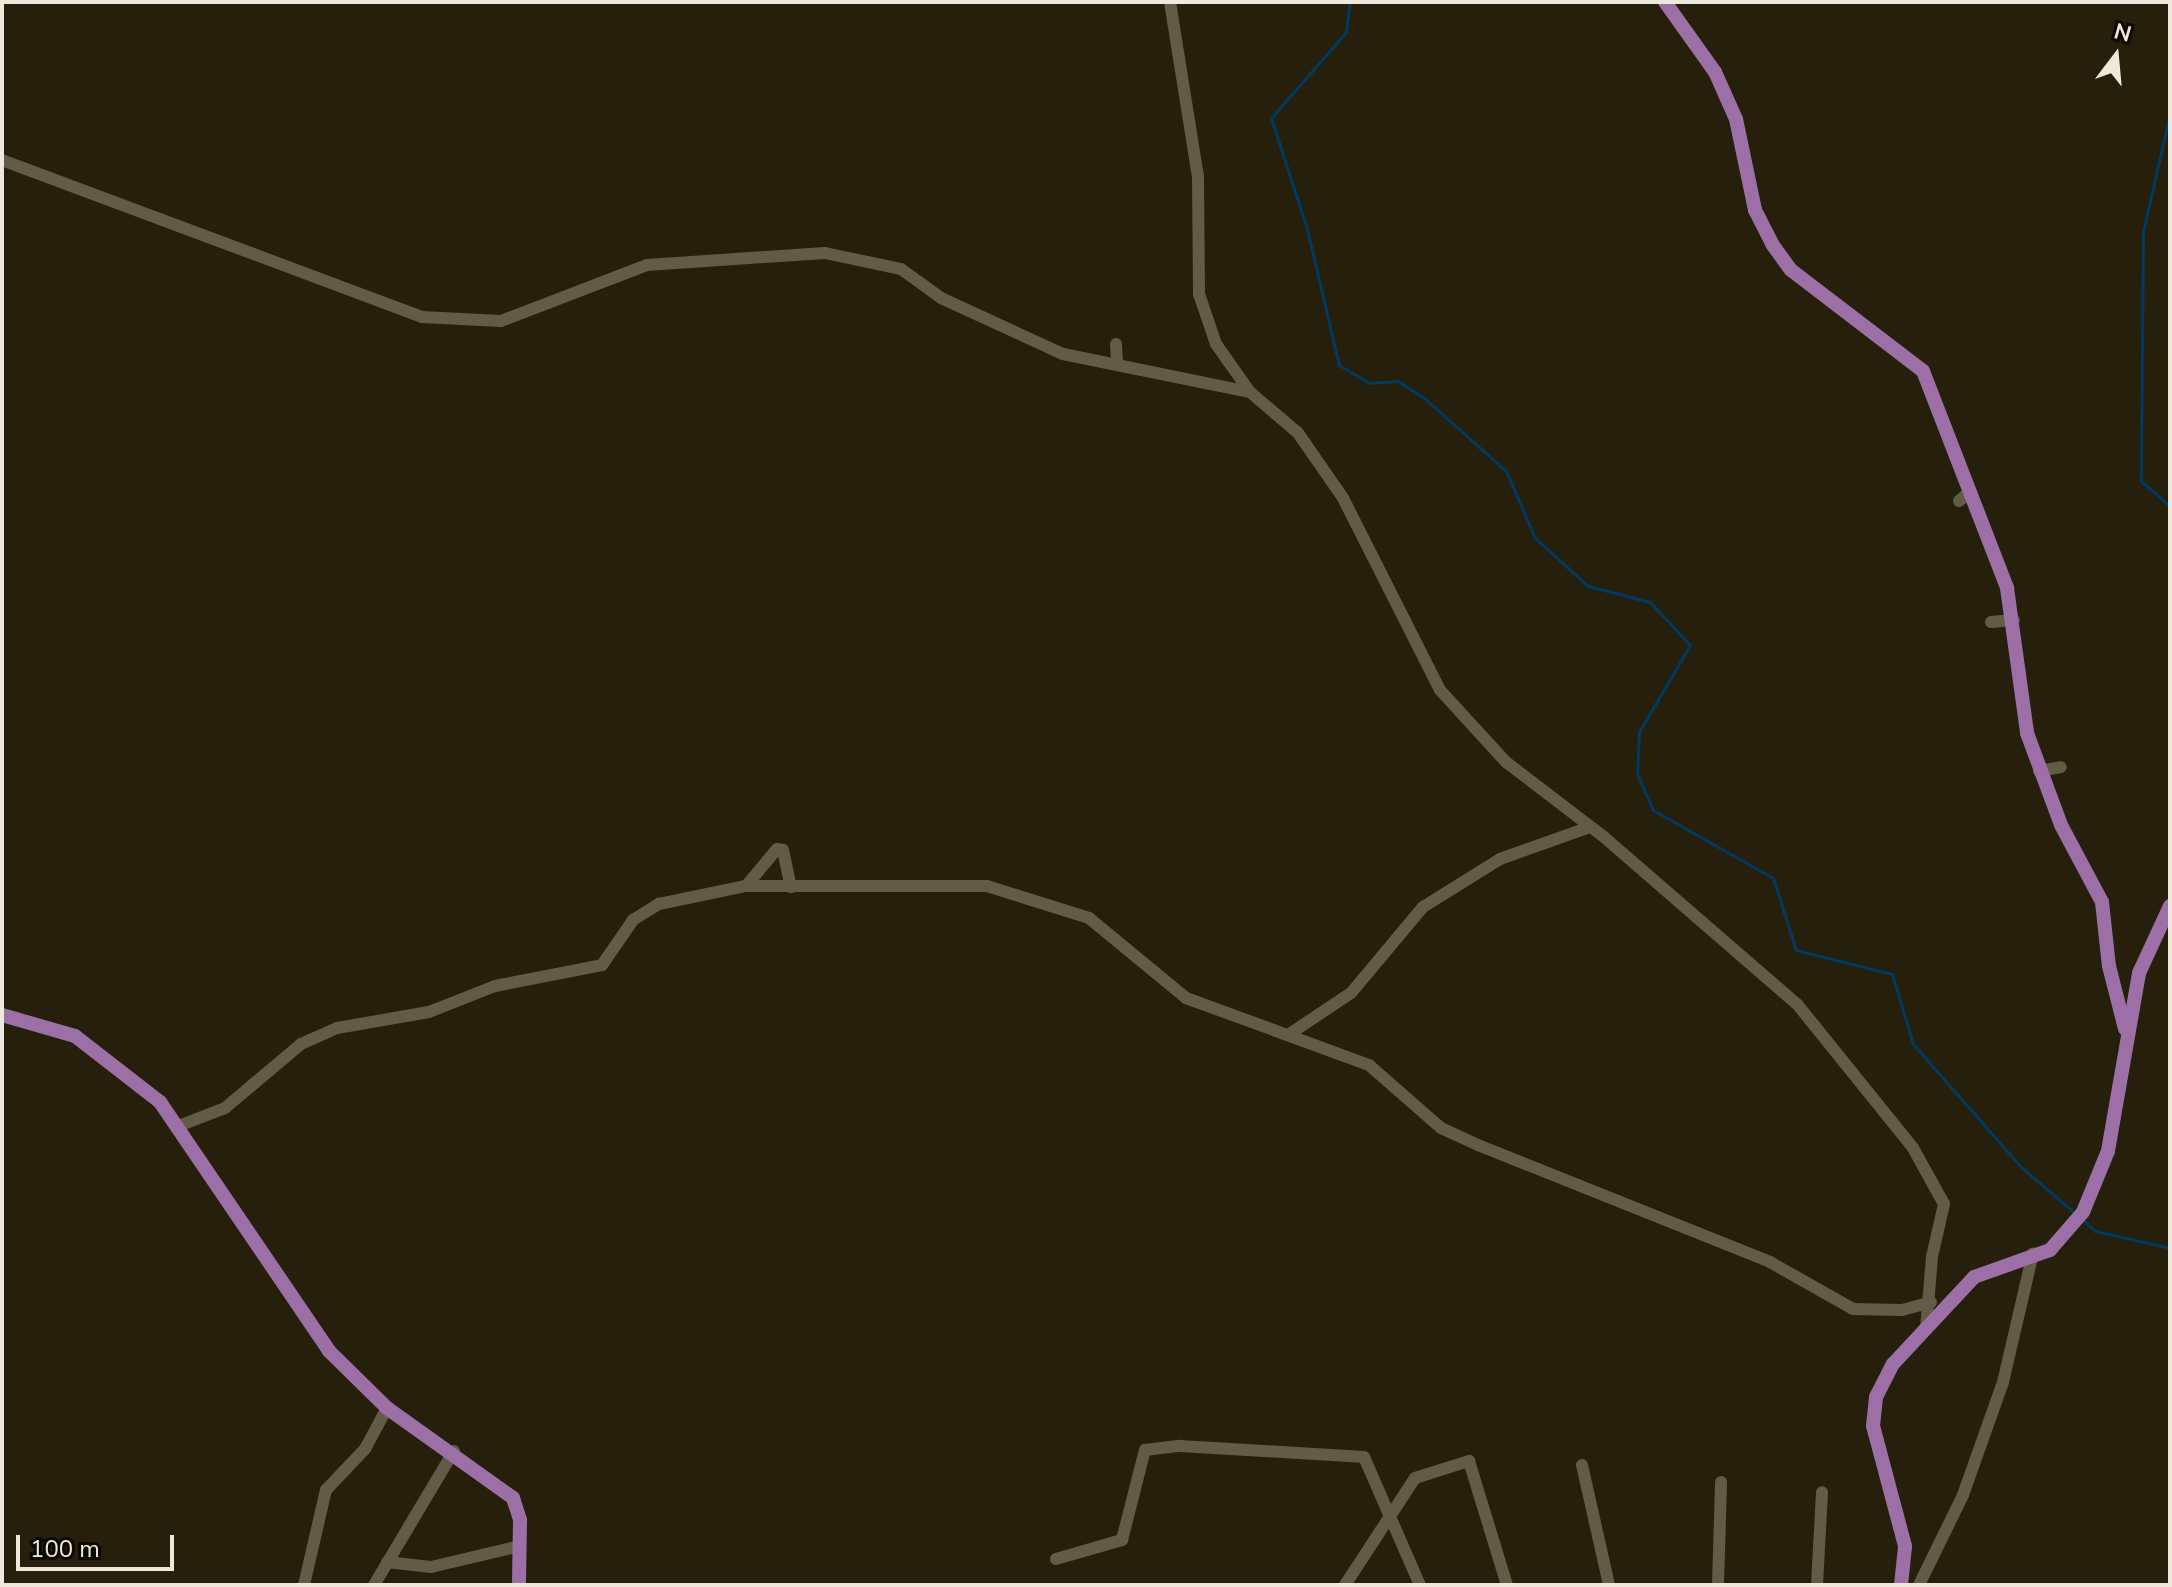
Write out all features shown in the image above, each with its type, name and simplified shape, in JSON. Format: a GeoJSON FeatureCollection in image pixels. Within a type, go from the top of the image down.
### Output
{"type":"FeatureCollection","features":[{"type":"Feature","properties":{"kind":"main road"},"geometry":{"type":"LineString","coordinates":[[1665,2],[1715,72],[1736,119],[1755,210],[1772,244],[1791,270],[1923,371],[1964,496],[2014,620],[2027,733],[2039,771],[2102,902],[2109,966],[2125,1029]]}},
{"type":"Feature","properties":{"kind":"main road"},"geometry":{"type":"LineString","coordinates":[[1901,1585],[1905,1546],[1873,1426],[1876,1397],[1893,1364],[1974,1277],[2033,1253],[2050,1250],[2083,1212],[2108,1151],[2125,1029],[2149,943],[2170,906]]}},
{"type":"Feature","properties":{"kind":"main road"},"geometry":{"type":"LineString","coordinates":[[2,1015],[83,1041],[181,1125],[320,1339],[387,1408],[454,1451],[513,1498],[520,1546],[519,1585]]}},
{"type":"Feature","properties":{"kind":"street"},"geometry":{"type":"LineString","coordinates":[[1170,2],[1198,181],[1202,311],[1216,344],[1250,392],[1298,433],[1355,518],[1429,676],[1506,762],[1590,827],[1825,1032],[1913,1148],[1944,1204],[1932,1257],[1931,1302],[1926,1328]]}},
{"type":"Feature","properties":{"kind":"street"},"geometry":{"type":"LineString","coordinates":[[2,160],[422,317],[501,321],[647,265],[776,258],[873,259],[1055,351],[1250,392]]}},
{"type":"Feature","properties":{"kind":"street"},"geometry":{"type":"LineString","coordinates":[[75,202],[80,188]]}},
{"type":"Feature","properties":{"kind":"street"},"geometry":{"type":"LineString","coordinates":[[1116,344],[1117,362]]}},
{"type":"Feature","properties":{"kind":"street"},"geometry":{"type":"LineString","coordinates":[[1991,622],[2014,620]]}},
{"type":"Feature","properties":{"kind":"street"},"geometry":{"type":"LineString","coordinates":[[2039,771],[2061,767]]}},
{"type":"Feature","properties":{"kind":"street"},"geometry":{"type":"LineString","coordinates":[[1288,1035],[1357,987],[1423,907],[1500,859],[1590,827]]}},
{"type":"Feature","properties":{"kind":"street"},"geometry":{"type":"LineString","coordinates":[[746,886],[777,849],[783,850],[791,887]]}},
{"type":"Feature","properties":{"kind":"street"},"geometry":{"type":"LineString","coordinates":[[181,1125],[225,1108],[301,1044],[329,1031],[445,1008],[495,986],[602,965],[647,909],[746,886],[987,886],[1047,901],[1109,930],[1153,976],[1186,998],[1369,1065],[1441,1128],[1770,1262],[1853,1309],[1902,1310],[1931,1302]]}},
{"type":"Feature","properties":{"kind":"street"},"geometry":{"type":"LineString","coordinates":[[1919,1585],[1963,1495],[2003,1382],[2033,1253]]}},
{"type":"Feature","properties":{"kind":"street"},"geometry":{"type":"LineString","coordinates":[[304,1585],[326,1490],[365,1449],[387,1408]]}},
{"type":"Feature","properties":{"kind":"street"},"geometry":{"type":"LineString","coordinates":[[1056,1559],[1122,1540],[1145,1450],[1180,1446],[1364,1457],[1420,1585]]}},
{"type":"Feature","properties":{"kind":"street"},"geometry":{"type":"LineString","coordinates":[[374,1585],[454,1451]]}},
{"type":"Feature","properties":{"kind":"street"},"geometry":{"type":"LineString","coordinates":[[1345,1585],[1388,1512],[1415,1478],[1469,1461],[1507,1585]]}},
{"type":"Feature","properties":{"kind":"street"},"geometry":{"type":"LineString","coordinates":[[1582,1465],[1609,1585]]}},
{"type":"Feature","properties":{"kind":"street"},"geometry":{"type":"LineString","coordinates":[[1718,1585],[1721,1482]]}},
{"type":"Feature","properties":{"kind":"street"},"geometry":{"type":"LineString","coordinates":[[1817,1585],[1822,1492]]}},
{"type":"Feature","properties":{"kind":"street"},"geometry":{"type":"LineString","coordinates":[[387,1562],[431,1567],[520,1546]]}},
{"type":"Feature","properties":{"kind":"waterway"},"geometry":{"type":"LineString","coordinates":[[1350,2],[1346,32],[1271,118],[1307,229],[1339,365],[1369,383],[1398,381],[1424,398],[1506,471],[1535,538],[1588,586],[1650,602],[1690,645],[1639,732],[1637,774],[1653,810],[1773,878],[1796,950],[1892,974],[1913,1044],[2021,1167],[2076,1214]]}},
{"type":"Feature","properties":{"kind":"waterway"},"geometry":{"type":"LineString","coordinates":[[2170,113],[2143,232],[2141,481],[2170,506]]}},
{"type":"Feature","properties":{"kind":"waterway"},"geometry":{"type":"LineString","coordinates":[[2170,824],[2170,832]]}},
{"type":"Feature","properties":{"kind":"waterway"},"geometry":{"type":"LineString","coordinates":[[2082,1219],[2095,1231],[2170,1248]]}}]}
